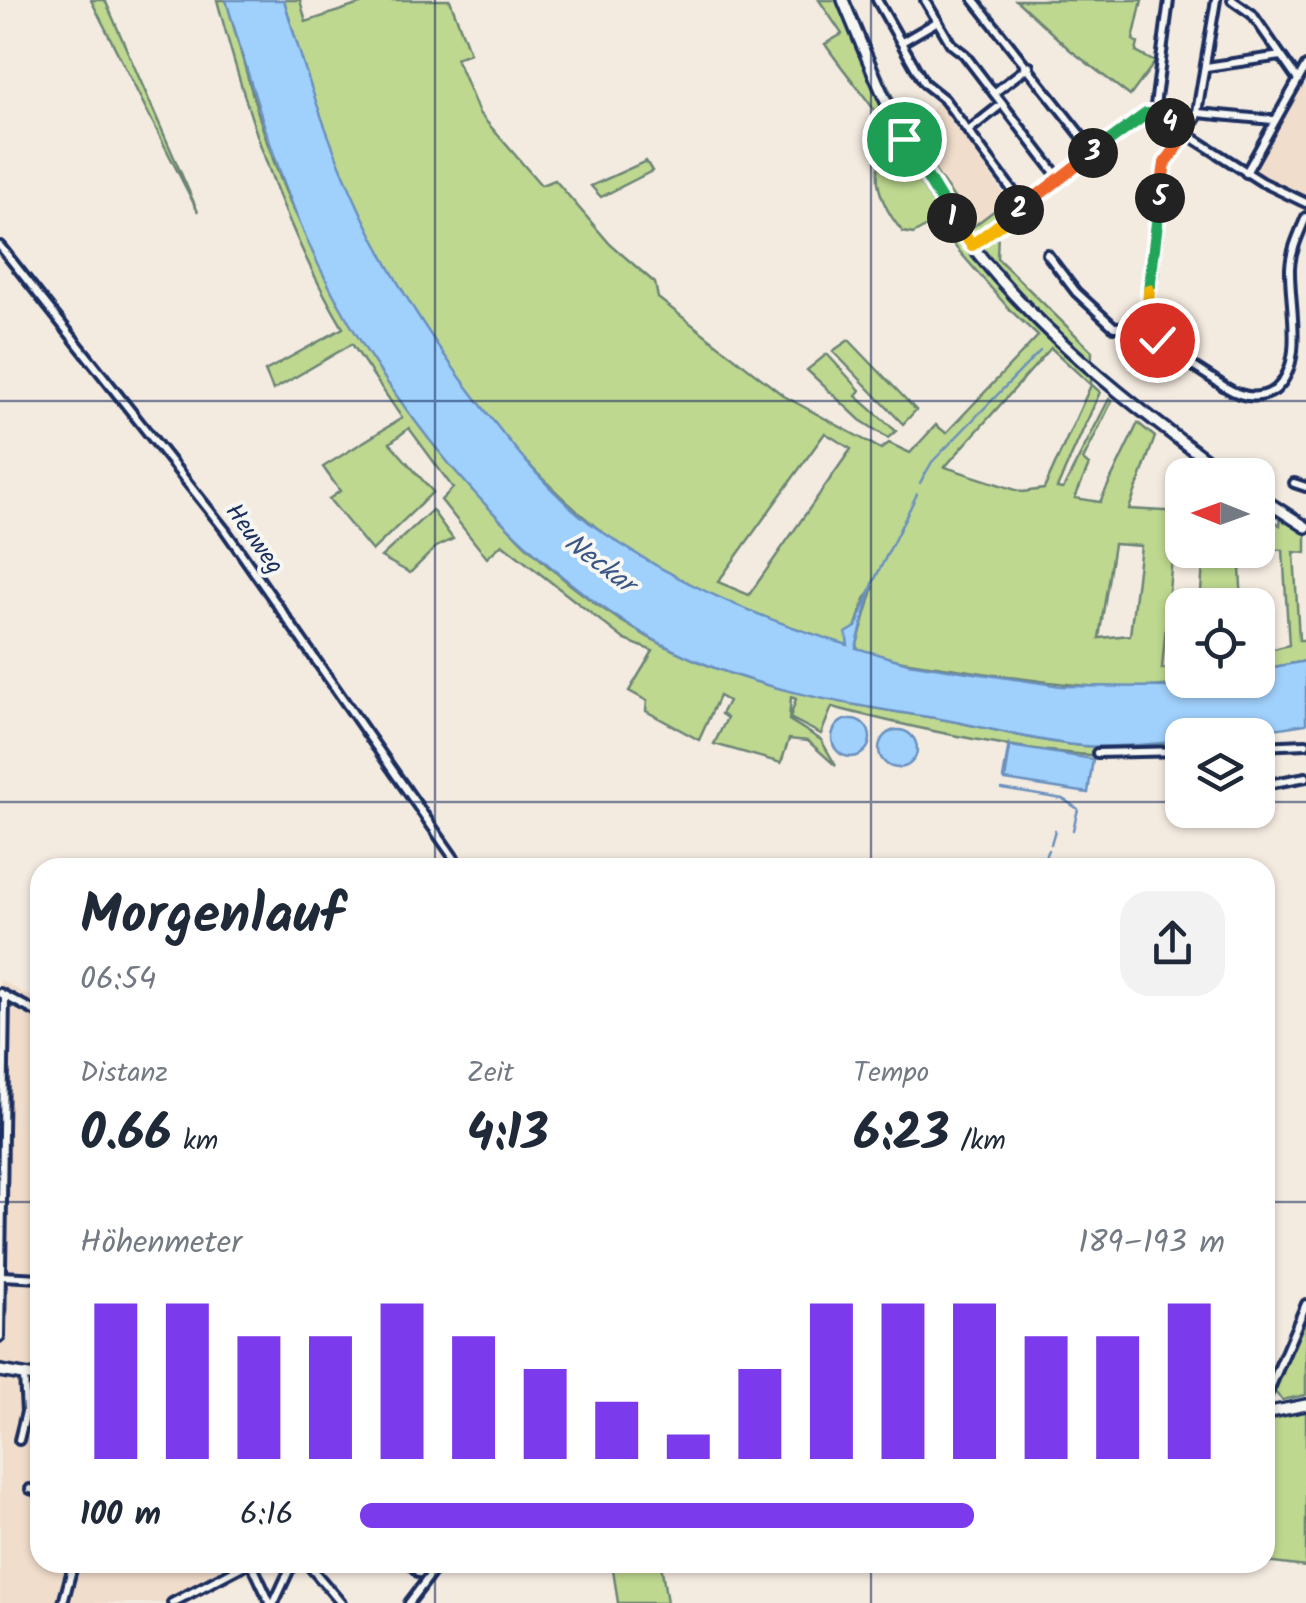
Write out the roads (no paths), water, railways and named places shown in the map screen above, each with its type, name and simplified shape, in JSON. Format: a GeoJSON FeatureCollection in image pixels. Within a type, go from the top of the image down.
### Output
{"type":"FeatureCollection","features":[{"type":"Feature","properties":{"kind":"main road"},"geometry":{"type":"LineString","coordinates":[[843,0],[904,139],[936,197],[972,245],[1019,300],[1100,376],[1205,458]]}},
{"type":"Feature","properties":{"kind":"main road"},"geometry":{"type":"LineString","coordinates":[[1275,507],[1306,527]]}},
{"type":"Feature","properties":{"kind":"main road"},"geometry":{"type":"LineString","coordinates":[[0,1371],[30,1377]]}},
{"type":"Feature","properties":{"kind":"main road"},"geometry":{"type":"LineString","coordinates":[[1275,1411],[1306,1405]]}},
{"type":"Feature","properties":{"kind":"street"},"geometry":{"type":"LineString","coordinates":[[877,0],[924,84],[941,96],[1024,206]]}},
{"type":"Feature","properties":{"kind":"street"},"geometry":{"type":"LineString","coordinates":[[926,0],[951,44],[1059,178]]}},
{"type":"Feature","properties":{"kind":"street"},"geometry":{"type":"LineString","coordinates":[[974,0],[1094,152]]}},
{"type":"Feature","properties":{"kind":"street"},"geometry":{"type":"LineString","coordinates":[[972,245],[1094,152],[1154,113],[1169,0]]}},
{"type":"Feature","properties":{"kind":"street"},"geometry":{"type":"LineString","coordinates":[[1147,326],[1165,163],[1198,113],[1216,0]]}},
{"type":"Feature","properties":{"kind":"street"},"geometry":{"type":"LineString","coordinates":[[1232,0],[1252,14],[1298,80]]}},
{"type":"Feature","properties":{"kind":"street"},"geometry":{"type":"LineString","coordinates":[[902,42],[938,21]]}},
{"type":"Feature","properties":{"kind":"street"},"geometry":{"type":"LineString","coordinates":[[1206,67],[1281,56]]}},
{"type":"Feature","properties":{"kind":"street"},"geometry":{"type":"LineString","coordinates":[[994,93],[1029,66]]}},
{"type":"Feature","properties":{"kind":"street"},"geometry":{"type":"LineString","coordinates":[[1246,173],[1306,66]]}},
{"type":"Feature","properties":{"kind":"street"},"geometry":{"type":"LineString","coordinates":[[968,131],[1002,104]]}},
{"type":"Feature","properties":{"kind":"street"},"geometry":{"type":"LineString","coordinates":[[1154,113],[1246,173],[1306,203]]}},
{"type":"Feature","properties":{"kind":"street"},"geometry":{"type":"LineString","coordinates":[[1198,113],[1274,120]]}},
{"type":"Feature","properties":{"kind":"street"},"geometry":{"type":"LineString","coordinates":[[1047,254],[1076,292],[1114,326],[1147,326],[1174,354],[1235,393],[1258,398],[1290,376],[1297,350],[1300,326],[1290,271],[1306,217]]}},
{"type":"Feature","properties":{"kind":"street","name":"Heuweg"},"geometry":{"type":"LineString","coordinates":[[0,246],[225,530],[454,858]]}},
{"type":"Feature","properties":{"kind":"street"},"geometry":{"type":"LineString","coordinates":[[1294,483],[1306,487]]}},
{"type":"Feature","properties":{"kind":"street"},"geometry":{"type":"LineString","coordinates":[[1275,745],[1306,744]]}},
{"type":"Feature","properties":{"kind":"street"},"geometry":{"type":"LineString","coordinates":[[1097,754],[1165,752]]}},
{"type":"Feature","properties":{"kind":"street"},"geometry":{"type":"LineString","coordinates":[[1275,783],[1306,777]]}},
{"type":"Feature","properties":{"kind":"street"},"geometry":{"type":"LineString","coordinates":[[0,1337],[3,994],[30,1009]]}},
{"type":"Feature","properties":{"kind":"street"},"geometry":{"type":"LineString","coordinates":[[2,1276],[30,1277]]}},
{"type":"Feature","properties":{"kind":"street"},"geometry":{"type":"LineString","coordinates":[[1275,1377],[1306,1304]]}},
{"type":"Feature","properties":{"kind":"street"},"geometry":{"type":"LineString","coordinates":[[19,1440],[26,1412],[24,1376]]}},
{"type":"Feature","properties":{"kind":"street"},"geometry":{"type":"LineString","coordinates":[[63,1603],[71,1573]]}},
{"type":"Feature","properties":{"kind":"street"},"geometry":{"type":"LineString","coordinates":[[177,1602],[231,1573]]}},
{"type":"Feature","properties":{"kind":"street"},"geometry":{"type":"LineString","coordinates":[[257,1573],[272,1603]]}},
{"type":"Feature","properties":{"kind":"street"},"geometry":{"type":"LineString","coordinates":[[272,1603],[287,1573]]}},
{"type":"Feature","properties":{"kind":"street"},"geometry":{"type":"LineString","coordinates":[[316,1573],[342,1603]]}},
{"type":"Feature","properties":{"kind":"street"},"geometry":{"type":"LineString","coordinates":[[410,1603],[432,1573]]}},
{"type":"Feature","properties":{"kind":"water","name":"Neckar"},"geometry":{"type":"Polygon","coordinates":[[[226,0],[284,0],[339,164],[413,308],[494,422],[551,489],[601,531],[660,568],[783,624],[848,645],[846,633],[856,627],[873,584],[856,648],[908,663],[1061,686],[1165,687],[1165,698],[1275,698],[1275,667],[1306,661],[1306,724],[1275,729],[1275,718],[1165,718],[1165,742],[1066,744],[786,690],[700,662],[641,632],[584,593],[529,547],[477,496],[429,440],[349,322],[318,264],[267,134],[226,0]]]}},
{"type":"Feature","properties":{"kind":"water"},"geometry":{"type":"Polygon","coordinates":[[[851,719],[864,725],[870,738],[864,751],[851,757],[838,751],[832,738],[838,725],[851,719]]]}},
{"type":"Feature","properties":{"kind":"water"},"geometry":{"type":"Polygon","coordinates":[[[898,730],[911,736],[917,749],[911,762],[898,768],[885,762],[879,749],[885,736],[898,730]]]}},
{"type":"Feature","properties":{"kind":"water"},"geometry":{"type":"Polygon","coordinates":[[[1010,746],[1093,759],[1088,793],[1005,780],[1010,746]]]}},
{"type":"Feature","properties":{"kind":"waterway"},"geometry":{"type":"LineString","coordinates":[[920,483],[932,462],[1040,351]]}},
{"type":"Feature","properties":{"kind":"waterway"},"geometry":{"type":"LineString","coordinates":[[873,583],[917,494]]}},
{"type":"Feature","properties":{"kind":"waterway"},"geometry":{"type":"LineString","coordinates":[[1003,779],[1009,743]]}},
{"type":"Feature","properties":{"kind":"waterway"},"geometry":{"type":"LineString","coordinates":[[1002,789],[1063,799],[1078,809],[1073,830]]}},
{"type":"Feature","properties":{"kind":"waterway"},"geometry":{"type":"LineString","coordinates":[[1051,844],[1055,830]]}},
{"type":"Feature","properties":{"kind":"waterway"},"geometry":{"type":"LineString","coordinates":[[1044,858],[1048,850]]}}]}
